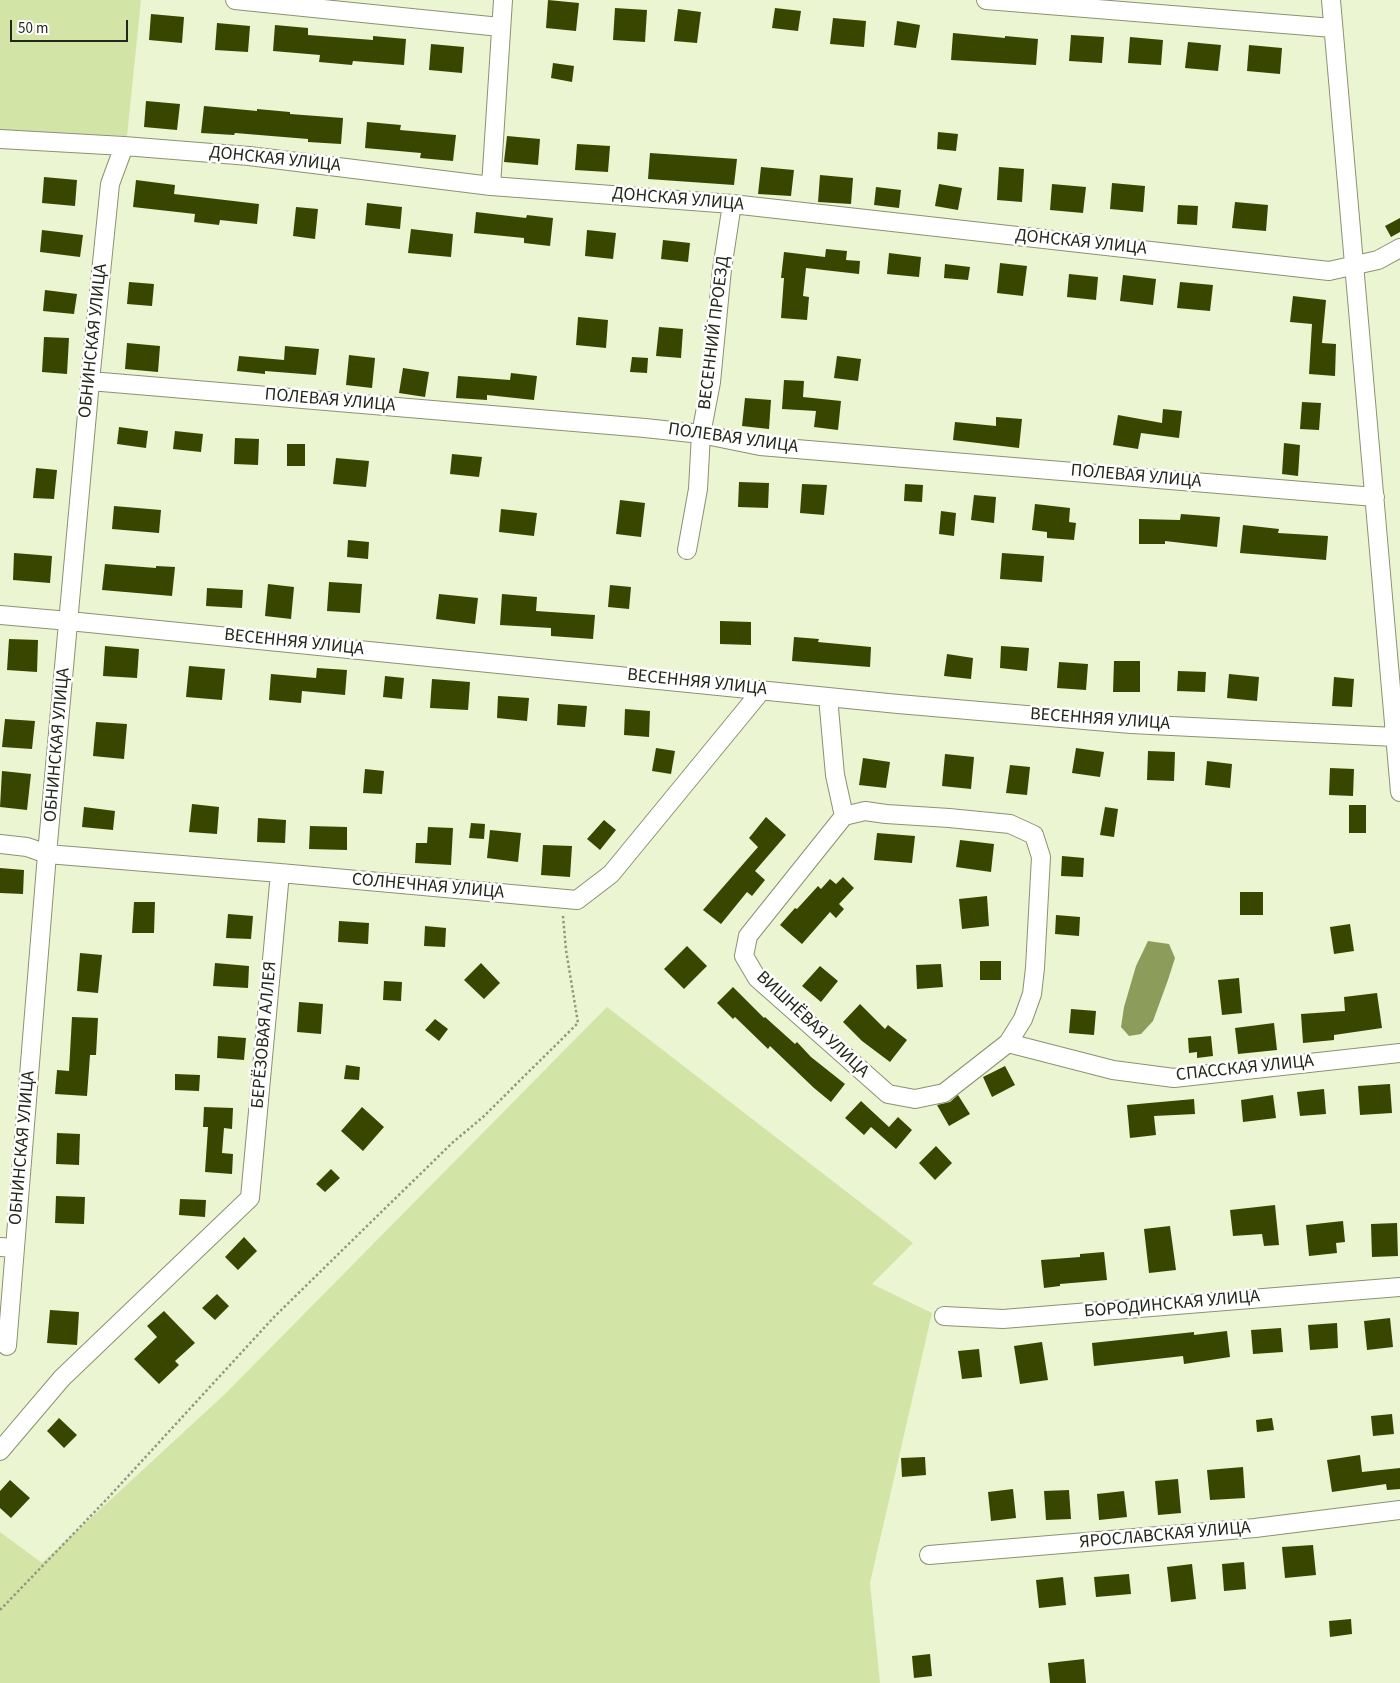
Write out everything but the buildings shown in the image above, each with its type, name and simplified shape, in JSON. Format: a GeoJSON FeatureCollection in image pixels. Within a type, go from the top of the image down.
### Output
{"type":"FeatureCollection","features":[{"type":"Feature","properties":{"kind":"street"},"geometry":{"type":"LineString","coordinates":[[234,0],[500,26]]}},
{"type":"Feature","properties":{"kind":"street"},"geometry":{"type":"LineString","coordinates":[[491,186],[503,0]]}},
{"type":"Feature","properties":{"kind":"street"},"geometry":{"type":"LineString","coordinates":[[986,0],[1333,28]]}},
{"type":"Feature","properties":{"kind":"street"},"geometry":{"type":"LineString","coordinates":[[1331,0],[1400,792]]}},
{"type":"Feature","properties":{"kind":"street","name":"ДОНСКАЯ УЛИЦА"},"geometry":{"type":"LineString","coordinates":[[0,139],[249,156],[491,186],[732,204],[1329,271],[1378,260],[1400,248]]}},
{"type":"Feature","properties":{"kind":"street","name":"ОБНИНСКАЯ УЛИЦА"},"geometry":{"type":"LineString","coordinates":[[7,1346],[8,1247],[48,854],[90,380],[110,184],[124,146]]}},
{"type":"Feature","properties":{"kind":"street","name":"ВЕСЕННИЙ ПРОЕЗД"},"geometry":{"type":"LineString","coordinates":[[687,550],[698,490],[701,434],[711,382],[722,269],[732,204]]}},
{"type":"Feature","properties":{"kind":"street","name":"ПОЛЕВАЯ УЛИЦА"},"geometry":{"type":"LineString","coordinates":[[90,380],[626,426],[701,434],[760,446],[1375,497]]}},
{"type":"Feature","properties":{"kind":"street","name":"ВЕСЕННЯЯ УЛИЦА"},"geometry":{"type":"LineString","coordinates":[[0,616],[70,621],[898,704],[1131,724],[1395,737]]}},
{"type":"Feature","properties":{"kind":"street","name":"СОЛНЕЧНАЯ УЛИЦА"},"geometry":{"type":"LineString","coordinates":[[0,844],[27,847],[48,854],[577,900],[611,874],[762,690]]}},
{"type":"Feature","properties":{"kind":"street"},"geometry":{"type":"LineString","coordinates":[[828,696],[835,774],[844,816]]}},
{"type":"Feature","properties":{"kind":"street","name":"ВИШНЁВАЯ УЛИЦА"},"geometry":{"type":"LineString","coordinates":[[865,811],[1010,824],[1034,835],[1041,857],[1032,994],[1023,1020],[1008,1043],[944,1092],[915,1099],[888,1094],[757,978],[744,956],[748,936],[844,816],[865,811]]}},
{"type":"Feature","properties":{"kind":"street","name":"БЕРЁЗОВАЯ АЛЛЕЯ"},"geometry":{"type":"LineString","coordinates":[[0,1450],[62,1378],[250,1198],[280,873]]}},
{"type":"Feature","properties":{"kind":"street","name":"СПАССКАЯ УЛИЦА"},"geometry":{"type":"LineString","coordinates":[[1008,1043],[1113,1070],[1174,1078],[1400,1053]]}},
{"type":"Feature","properties":{"kind":"street","name":"БОРОДИНСКАЯ УЛИЦА"},"geometry":{"type":"LineString","coordinates":[[944,1316],[1003,1319],[1400,1287]]}},
{"type":"Feature","properties":{"kind":"street","name":"ЯРОСЛАВСКАЯ УЛИЦА"},"geometry":{"type":"LineString","coordinates":[[929,1555],[1255,1528],[1400,1510]]}},
{"type":"Feature","properties":{"kind":"path"},"geometry":{"type":"LineString","coordinates":[[0,1610],[106,1500],[274,1316],[452,1143],[484,1117],[578,1023],[566,950],[561,899]]}},
{"type":"Feature","properties":{"kind":"shaded area"},"geometry":{"type":"Polygon","coordinates":[[[0,0],[141,0],[127,136],[0,131],[0,0]]]}},
{"type":"Feature","properties":{"kind":"shaded area"},"geometry":{"type":"Polygon","coordinates":[[[1148,941],[1169,944],[1175,958],[1153,1021],[1141,1034],[1129,1036],[1121,1027],[1124,1007],[1136,966],[1148,941]]]}},
{"type":"Feature","properties":{"kind":"shaded area"},"geometry":{"type":"Polygon","coordinates":[[[607,1007],[913,1243],[872,1284],[932,1313],[870,1583],[880,1683],[0,1683],[0,1532],[42,1563],[226,1393],[607,1007]]]}}]}
